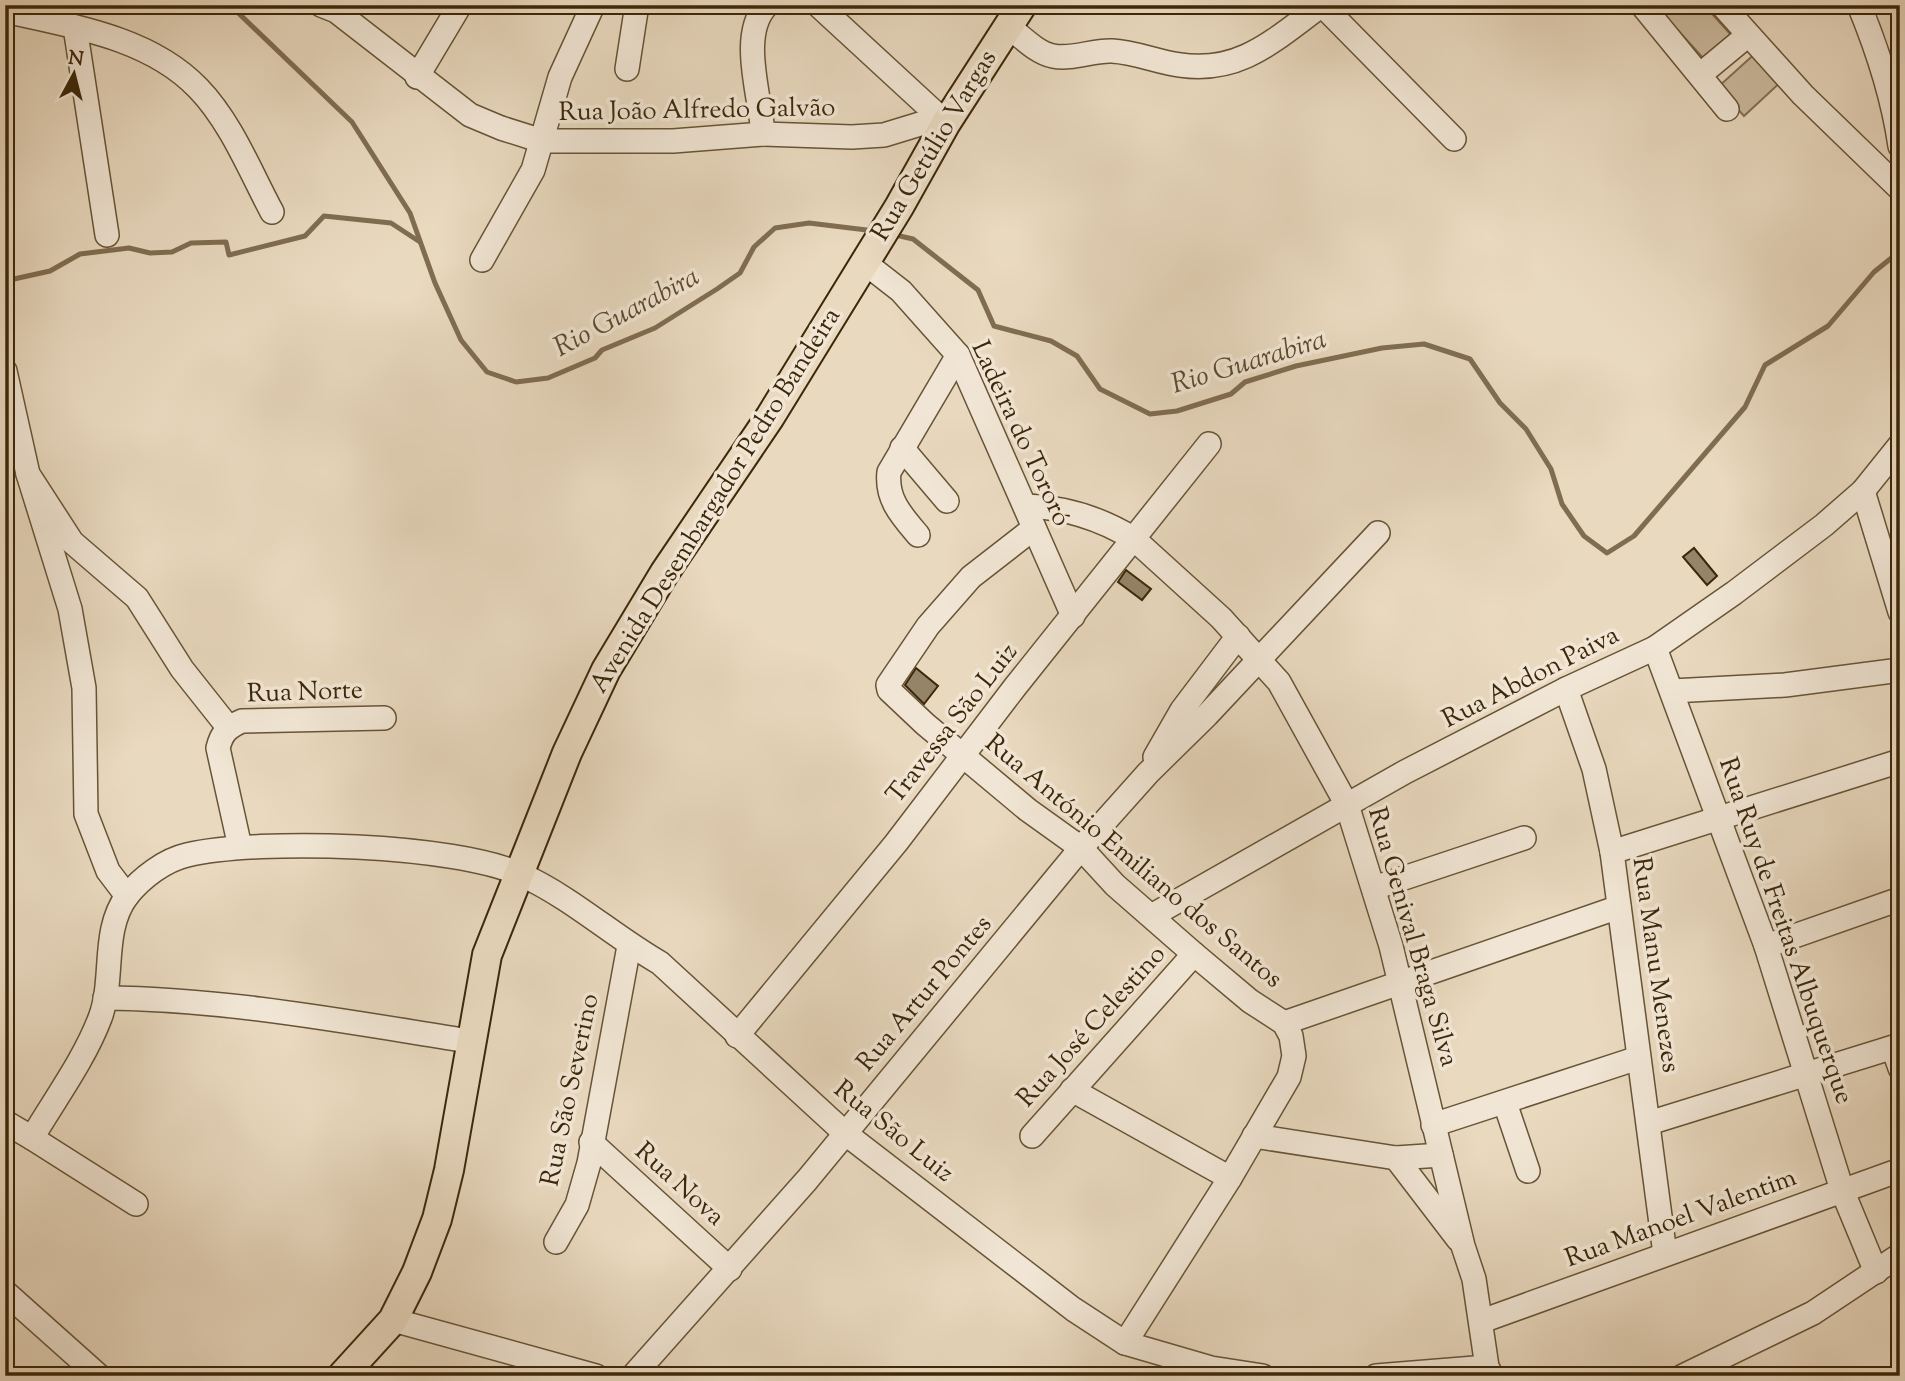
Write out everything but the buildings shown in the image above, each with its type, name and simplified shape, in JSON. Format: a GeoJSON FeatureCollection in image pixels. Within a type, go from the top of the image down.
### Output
{"type":"FeatureCollection","features":[{"type":"Feature","properties":{"kind":"main road","name":"Rua Getúlio Vargas"},"geometry":{"type":"LineString","coordinates":[[868,257],[946,123],[1016,16]]}},
{"type":"Feature","properties":{"kind":"main road","name":"Avenida Desembargador Pedro Bandeira"},"geometry":{"type":"LineString","coordinates":[[342,1376],[393,1320],[417,1272],[437,1219],[449,1170],[469,1041],[487,956],[567,752],[606,670],[665,572],[770,417],[868,257]]}},
{"type":"Feature","properties":{"kind":"street"},"geometry":{"type":"LineString","coordinates":[[417,77],[460,5]]}},
{"type":"Feature","properties":{"kind":"street"},"geometry":{"type":"LineString","coordinates":[[482,260],[533,170],[560,77],[593,5]]}},
{"type":"Feature","properties":{"kind":"street"},"geometry":{"type":"LineString","coordinates":[[627,69],[636,11],[631,5]]}},
{"type":"Feature","properties":{"kind":"street"},"geometry":{"type":"LineString","coordinates":[[763,134],[753,66],[755,27],[767,5]]}},
{"type":"Feature","properties":{"kind":"street"},"geometry":{"type":"LineString","coordinates":[[818,5],[946,123]]}},
{"type":"Feature","properties":{"kind":"street"},"geometry":{"type":"LineString","coordinates":[[1016,16],[1036,48],[1054,56],[1109,51],[1177,65],[1218,67],[1236,62],[1260,49],[1322,5],[1454,139]]}},
{"type":"Feature","properties":{"kind":"street"},"geometry":{"type":"LineString","coordinates":[[1722,5],[1803,95],[1900,189]]}},
{"type":"Feature","properties":{"kind":"street"},"geometry":{"type":"LineString","coordinates":[[1858,5],[1882,65],[1895,113],[1900,146]]}},
{"type":"Feature","properties":{"kind":"street"},"geometry":{"type":"LineString","coordinates":[[1645,6],[1727,109]]}},
{"type":"Feature","properties":{"kind":"street","name":"Rua João Alfredo Galvão"},"geometry":{"type":"LineString","coordinates":[[333,7],[417,77],[470,115],[542,141],[629,142],[763,134],[852,137],[884,135],[920,124],[946,123]]}},
{"type":"Feature","properties":{"kind":"street"},"geometry":{"type":"LineString","coordinates":[[5,11],[115,38],[175,68],[197,87],[226,127],[272,212]]}},
{"type":"Feature","properties":{"kind":"street"},"geometry":{"type":"LineString","coordinates":[[75,27],[107,235]]}},
{"type":"Feature","properties":{"kind":"street"},"geometry":{"type":"LineString","coordinates":[[1701,74],[1748,35]]}},
{"type":"Feature","properties":{"kind":"street","name":"Ladeira do Tororó"},"geometry":{"type":"LineString","coordinates":[[868,257],[958,355],[1073,616]]}},
{"type":"Feature","properties":{"kind":"street"},"geometry":{"type":"LineString","coordinates":[[918,534],[892,503],[888,489],[889,472],[958,355]]}},
{"type":"Feature","properties":{"kind":"street"},"geometry":{"type":"LineString","coordinates":[[5,371],[28,474],[70,610],[84,688],[86,814],[108,871],[127,896],[114,921],[105,998],[100,1017],[88,1044],[32,1138]]}},
{"type":"Feature","properties":{"kind":"street","name":"Travessa São Luiz"},"geometry":{"type":"LineString","coordinates":[[737,1036],[964,756],[1209,444]]}},
{"type":"Feature","properties":{"kind":"street","name":"Rua Abdon Paiva"},"geometry":{"type":"LineString","coordinates":[[1153,915],[1347,805],[1566,689],[1655,648],[1786,555],[1863,491],[1900,445]]}},
{"type":"Feature","properties":{"kind":"street"},"geometry":{"type":"LineString","coordinates":[[902,448],[947,501]]}},
{"type":"Feature","properties":{"kind":"street"},"geometry":{"type":"LineString","coordinates":[[28,474],[72,542],[137,598],[183,669],[228,727]]}},
{"type":"Feature","properties":{"kind":"street"},"geometry":{"type":"LineString","coordinates":[[1863,491],[1900,612]]}},
{"type":"Feature","properties":{"kind":"street","name":"Rua Genival Braga Silva"},"geometry":{"type":"LineString","coordinates":[[1025,506],[1070,511],[1118,529],[1134,539],[1238,636],[1279,682],[1347,805],[1401,984],[1433,1125],[1463,1246],[1474,1279],[1489,1371]]}},
{"type":"Feature","properties":{"kind":"street","name":"Rua António Emiliano dos Santos"},"geometry":{"type":"LineString","coordinates":[[1034,528],[971,577],[928,626],[888,685],[889,690],[1028,810],[1081,848],[1115,885],[1153,915],[1194,954],[1250,1001],[1284,1023]]}},
{"type":"Feature","properties":{"kind":"street","name":"Rua Artur Pontes"},"geometry":{"type":"LineString","coordinates":[[633,1376],[730,1269],[846,1134],[1081,848],[1148,773],[1378,533]]}},
{"type":"Feature","properties":{"kind":"street","name":"Rua Artur Pontes"},"geometry":{"type":"LineString","coordinates":[[1148,773],[1182,710],[1238,636]]}},
{"type":"Feature","properties":{"kind":"street","name":"Rua Ruy de Freitas Albuquerque"},"geometry":{"type":"LineString","coordinates":[[1655,648],[1766,946],[1842,1190],[1875,1272]]}},
{"type":"Feature","properties":{"kind":"street"},"geometry":{"type":"LineString","coordinates":[[1672,691],[1785,685],[1900,670]]}},
{"type":"Feature","properties":{"kind":"street","name":"Rua Manu Menezes"},"geometry":{"type":"LineString","coordinates":[[1566,689],[1594,769],[1612,852],[1665,1254]]}},
{"type":"Feature","properties":{"kind":"street","name":"Rua Norte"},"geometry":{"type":"LineString","coordinates":[[240,847],[218,748],[221,736],[228,727],[242,721],[384,718]]}},
{"type":"Feature","properties":{"kind":"street"},"geometry":{"type":"LineString","coordinates":[[1612,852],[1900,761]]}},
{"type":"Feature","properties":{"kind":"street"},"geometry":{"type":"LineString","coordinates":[[1374,888],[1524,838]]}},
{"type":"Feature","properties":{"kind":"street","name":"Rua São Luiz"},"geometry":{"type":"LineString","coordinates":[[127,896],[154,870],[185,856],[240,847],[300,846],[400,852],[457,858],[520,874],[574,904],[629,946],[660,963],[846,1134],[1034,1279],[1125,1343],[1212,1368],[1263,1376]]}},
{"type":"Feature","properties":{"kind":"street"},"geometry":{"type":"LineString","coordinates":[[1766,946],[1900,899]]}},
{"type":"Feature","properties":{"kind":"street"},"geometry":{"type":"LineString","coordinates":[[1125,1343],[1230,1178],[1292,1070],[1293,1045],[1284,1023],[1619,907]]}},
{"type":"Feature","properties":{"kind":"street","name":"Rua São Severino"},"geometry":{"type":"LineString","coordinates":[[556,1242],[577,1205],[589,1163],[629,946]]}},
{"type":"Feature","properties":{"kind":"street","name":"Rua José Celestino"},"geometry":{"type":"LineString","coordinates":[[1032,1136],[1194,954]]}},
{"type":"Feature","properties":{"kind":"street"},"geometry":{"type":"LineString","coordinates":[[105,998],[225,1004],[469,1041]]}},
{"type":"Feature","properties":{"kind":"street"},"geometry":{"type":"LineString","coordinates":[[1648,1123],[1807,1074],[1897,1054]]}},
{"type":"Feature","properties":{"kind":"street"},"geometry":{"type":"LineString","coordinates":[[1433,1125],[1638,1058]]}},
{"type":"Feature","properties":{"kind":"street"},"geometry":{"type":"LineString","coordinates":[[1072,1090],[1230,1178]]}},
{"type":"Feature","properties":{"kind":"street"},"geometry":{"type":"LineString","coordinates":[[1505,1103],[1528,1171]]}},
{"type":"Feature","properties":{"kind":"street"},"geometry":{"type":"LineString","coordinates":[[5,1122],[136,1204]]}},
{"type":"Feature","properties":{"kind":"street"},"geometry":{"type":"LineString","coordinates":[[1254,1136],[1396,1158],[1441,1155]]}},
{"type":"Feature","properties":{"kind":"street","name":"Rua Nova"},"geometry":{"type":"LineString","coordinates":[[591,1142],[730,1269]]}},
{"type":"Feature","properties":{"kind":"street","name":"Rua Genival Braga Silva"},"geometry":{"type":"LineString","coordinates":[[1396,1158],[1463,1246]]}},
{"type":"Feature","properties":{"kind":"street","name":"Rua Manoel Valentim"},"geometry":{"type":"LineString","coordinates":[[1482,1321],[1900,1170]]}},
{"type":"Feature","properties":{"kind":"street"},"geometry":{"type":"LineString","coordinates":[[1683,1376],[1813,1313],[1900,1255]]}},
{"type":"Feature","properties":{"kind":"street"},"geometry":{"type":"LineString","coordinates":[[5,1292],[99,1376]]}},
{"type":"Feature","properties":{"kind":"street"},"geometry":{"type":"LineString","coordinates":[[393,1320],[596,1376]]}},
{"type":"Feature","properties":{"kind":"street"},"geometry":{"type":"LineString","coordinates":[[1376,1376],[1489,1371]]}},
{"type":"Feature","properties":{"kind":"shaded area"},"geometry":{"type":"Polygon","coordinates":[[[1668,5],[1704,5],[1732,36],[1705,60],[1661,12],[1668,5]]]}},
{"type":"Feature","properties":{"kind":"shaded area"},"geometry":{"type":"Polygon","coordinates":[[[1759,50],[1785,78],[1744,116],[1718,87],[1759,50]]]}},
{"type":"Feature","properties":{"kind":"waterway","name":"Rio Guarabira"},"geometry":{"type":"LineString","coordinates":[[230,5],[352,122],[410,213],[435,283],[461,340],[487,372],[516,382],[548,378],[595,358],[602,350],[655,328],[740,273],[754,247],[775,228],[809,223],[875,231]]}},
{"type":"Feature","properties":{"kind":"waterway"},"geometry":{"type":"LineString","coordinates":[[5,281],[50,271],[80,254],[129,248],[150,253],[172,252],[191,243],[226,242],[229,255],[305,236],[324,216],[391,223],[420,242]]}},
{"type":"Feature","properties":{"kind":"waterway","name":"Rio Guarabira"},"geometry":{"type":"LineString","coordinates":[[891,234],[913,239],[978,290],[994,326],[1051,341],[1077,356],[1100,389],[1150,414],[1177,411],[1231,394],[1245,382],[1296,366],[1382,348],[1424,344],[1470,359],[1500,403],[1526,429],[1551,469],[1562,504],[1584,536],[1607,553],[1634,536],[1745,407],[1765,365],[1828,326],[1874,272],[1900,251]]}}]}
